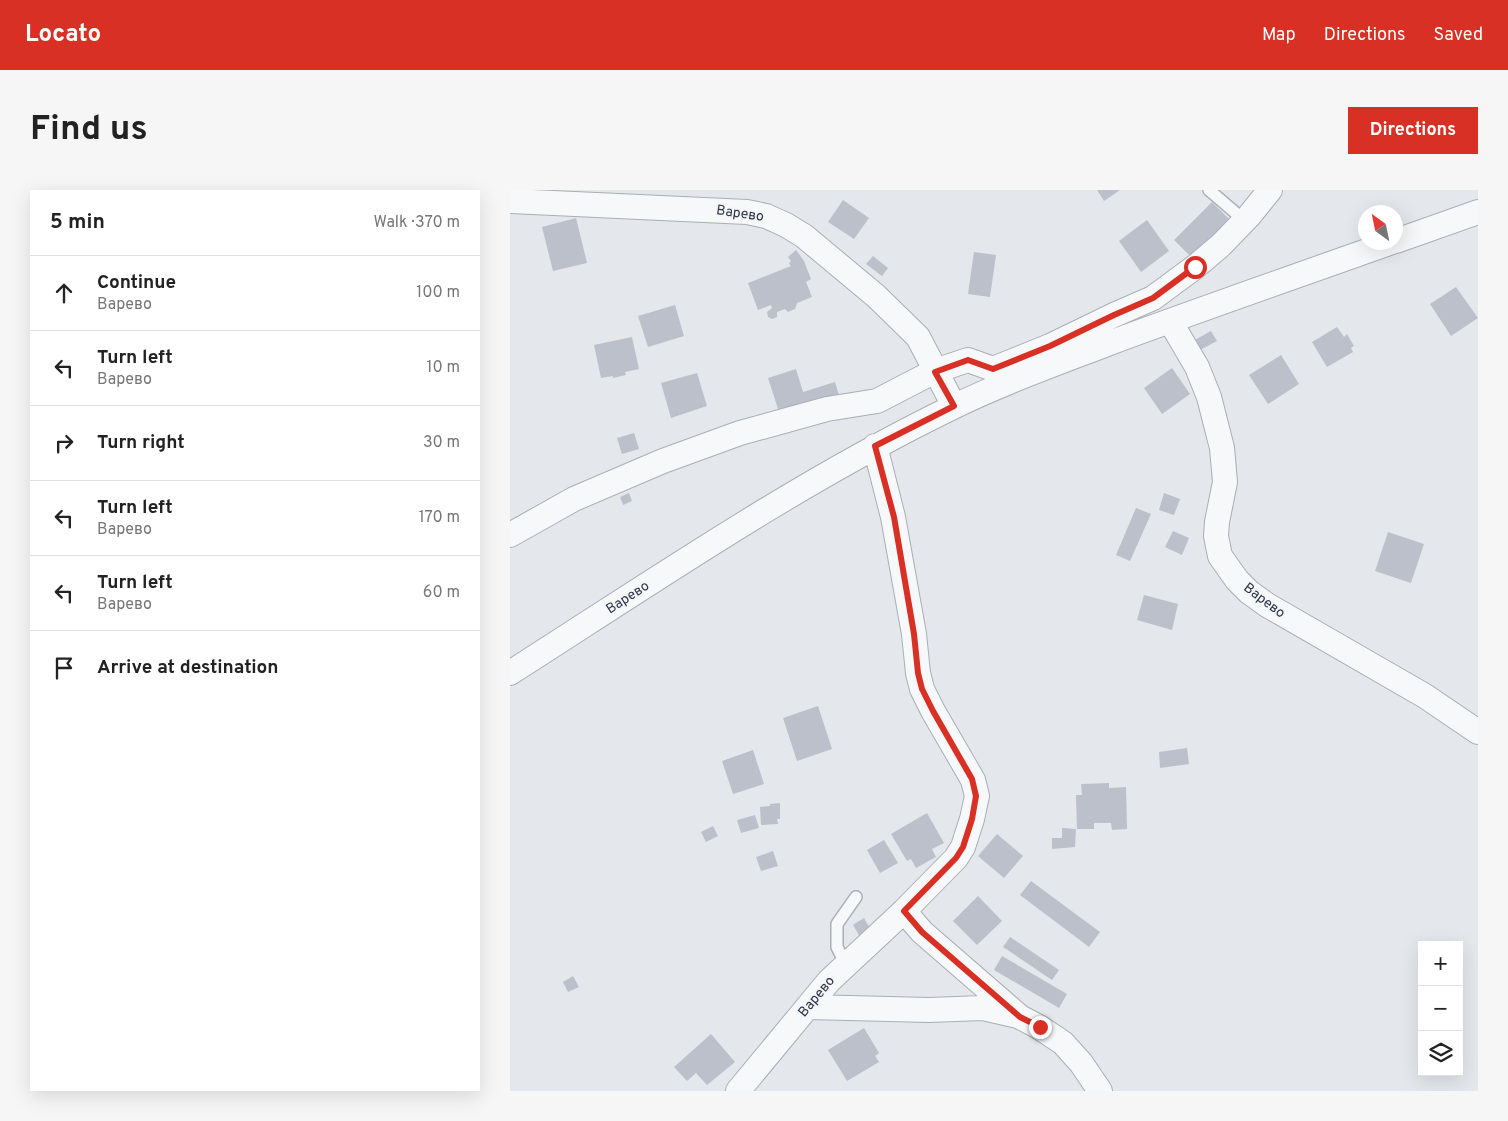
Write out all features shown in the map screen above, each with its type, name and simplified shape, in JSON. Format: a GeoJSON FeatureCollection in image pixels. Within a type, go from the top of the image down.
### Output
{"type":"FeatureCollection","features":[{"type":"Feature","properties":{"kind":"street"},"geometry":{"type":"LineString","coordinates":[[510,534],[574,499],[663,461],[740,433],[828,409],[877,401],[935,372],[968,360],[993,369],[1059,342],[1153,298],[1221,245],[1270,190]]}},
{"type":"Feature","properties":{"kind":"street","name":"Варево"},"geometry":{"type":"LineString","coordinates":[[510,201],[747,212],[766,216],[786,225],[804,236],[876,296],[918,337],[954,406]]}},
{"type":"Feature","properties":{"kind":"street"},"geometry":{"type":"LineString","coordinates":[[1403,239],[1478,212]]}},
{"type":"Feature","properties":{"kind":"street","name":"Варево"},"geometry":{"type":"LineString","coordinates":[[510,673],[848,460],[954,406],[1036,371],[1170,320],[1369,250]]}},
{"type":"Feature","properties":{"kind":"street","name":"Варево"},"geometry":{"type":"LineString","coordinates":[[1170,320],[1197,367],[1209,397],[1222,448],[1225,482],[1216,536],[1220,556],[1228,568],[1249,592],[1267,605],[1425,696],[1478,732]]}},
{"type":"Feature","properties":{"kind":"street","name":"Варево"},"geometry":{"type":"LineString","coordinates":[[738,1091],[829,981],[904,911],[956,858],[963,847],[972,819],[976,796],[972,779],[922,689],[894,517],[875,446]]}},
{"type":"Feature","properties":{"kind":"street"},"geometry":{"type":"LineString","coordinates":[[904,911],[922,932],[1020,1017]]}},
{"type":"Feature","properties":{"kind":"street"},"geometry":{"type":"LineString","coordinates":[[808,1007],[920,1010],[983,1008],[1020,1017],[1040,1027],[1063,1043],[1081,1063],[1100,1091]]}},
{"type":"Feature","properties":{"kind":"lane"},"geometry":{"type":"LineString","coordinates":[[1209,190],[1244,220]]}},
{"type":"Feature","properties":{"kind":"lane"},"geometry":{"type":"LineString","coordinates":[[846,965],[837,947],[836,924],[856,897]]}},
{"type":"Feature","properties":{"kind":"building"},"geometry":{"type":"Polygon","coordinates":[[[1097,190],[1120,190],[1104,201],[1097,190]]]}},
{"type":"Feature","properties":{"kind":"building"},"geometry":{"type":"Polygon","coordinates":[[[843,200],[869,218],[854,239],[828,222],[843,200]]]}},
{"type":"Feature","properties":{"kind":"building"},"geometry":{"type":"Polygon","coordinates":[[[1212,202],[1229,219],[1191,257],[1174,240],[1212,202]]]}},
{"type":"Feature","properties":{"kind":"building"},"geometry":{"type":"Polygon","coordinates":[[[576,218],[587,263],[553,271],[542,227],[576,218]]]}},
{"type":"Feature","properties":{"kind":"building"},"geometry":{"type":"Polygon","coordinates":[[[1147,220],[1169,251],[1141,272],[1119,241],[1147,220]]]}},
{"type":"Feature","properties":{"kind":"building"},"geometry":{"type":"Polygon","coordinates":[[[796,250],[804,261],[811,279],[806,282],[812,297],[797,303],[795,309],[788,312],[785,309],[777,312],[777,317],[772,319],[768,317],[767,312],[772,308],[771,305],[758,310],[748,283],[791,266],[789,263],[791,261],[788,257],[796,250]]]}},
{"type":"Feature","properties":{"kind":"building"},"geometry":{"type":"Polygon","coordinates":[[[974,252],[996,255],[990,297],[968,294],[974,252]]]}},
{"type":"Feature","properties":{"kind":"building"},"geometry":{"type":"Polygon","coordinates":[[[873,256],[888,268],[882,276],[866,264],[873,256]]]}},
{"type":"Feature","properties":{"kind":"building"},"geometry":{"type":"Polygon","coordinates":[[[1456,287],[1478,318],[1451,336],[1430,304],[1456,287]]]}},
{"type":"Feature","properties":{"kind":"building"},"geometry":{"type":"Polygon","coordinates":[[[675,305],[684,336],[648,347],[638,316],[675,305]]]}},
{"type":"Feature","properties":{"kind":"building"},"geometry":{"type":"Polygon","coordinates":[[[1337,327],[1344,337],[1347,334],[1354,346],[1351,348],[1353,352],[1327,367],[1312,342],[1337,327]]]}},
{"type":"Feature","properties":{"kind":"building"},"geometry":{"type":"Polygon","coordinates":[[[1211,331],[1217,341],[1198,351],[1193,341],[1211,331]]]}},
{"type":"Feature","properties":{"kind":"building"},"geometry":{"type":"Polygon","coordinates":[[[632,337],[639,369],[625,372],[626,375],[601,378],[594,345],[632,337]]]}},
{"type":"Feature","properties":{"kind":"building"},"geometry":{"type":"Polygon","coordinates":[[[1281,355],[1299,384],[1268,404],[1249,375],[1281,355]]]}},
{"type":"Feature","properties":{"kind":"building"},"geometry":{"type":"Polygon","coordinates":[[[1172,368],[1190,394],[1162,414],[1144,388],[1172,368]]]}},
{"type":"Feature","properties":{"kind":"building"},"geometry":{"type":"Polygon","coordinates":[[[796,369],[803,392],[835,382],[839,395],[780,415],[768,378],[796,369]]]}},
{"type":"Feature","properties":{"kind":"building"},"geometry":{"type":"Polygon","coordinates":[[[697,373],[707,406],[671,418],[661,383],[697,373]]]}},
{"type":"Feature","properties":{"kind":"building"},"geometry":{"type":"Polygon","coordinates":[[[634,433],[639,449],[622,454],[617,438],[634,433]]]}},
{"type":"Feature","properties":{"kind":"building"},"geometry":{"type":"Polygon","coordinates":[[[629,493],[632,501],[623,505],[620,497],[629,493]]]}},
{"type":"Feature","properties":{"kind":"building"},"geometry":{"type":"Polygon","coordinates":[[[1164,493],[1180,499],[1174,515],[1159,510],[1164,493]]]}},
{"type":"Feature","properties":{"kind":"building"},"geometry":{"type":"Polygon","coordinates":[[[1136,508],[1151,514],[1130,561],[1116,555],[1136,508]]]}},
{"type":"Feature","properties":{"kind":"building"},"geometry":{"type":"Polygon","coordinates":[[[1173,531],[1189,538],[1182,555],[1165,547],[1173,531]]]}},
{"type":"Feature","properties":{"kind":"building"},"geometry":{"type":"Polygon","coordinates":[[[1388,532],[1424,544],[1411,583],[1375,571],[1388,532]]]}},
{"type":"Feature","properties":{"kind":"building"},"geometry":{"type":"Polygon","coordinates":[[[1144,595],[1178,604],[1172,630],[1137,620],[1144,595]]]}},
{"type":"Feature","properties":{"kind":"building"},"geometry":{"type":"Polygon","coordinates":[[[818,706],[832,749],[797,761],[783,718],[818,706]]]}},
{"type":"Feature","properties":{"kind":"building"},"geometry":{"type":"Polygon","coordinates":[[[1187,748],[1189,764],[1160,768],[1159,752],[1187,748]]]}},
{"type":"Feature","properties":{"kind":"building"},"geometry":{"type":"Polygon","coordinates":[[[753,750],[764,784],[733,794],[722,761],[753,750]]]}},
{"type":"Feature","properties":{"kind":"building"},"geometry":{"type":"Polygon","coordinates":[[[1109,783],[1109,788],[1126,787],[1127,829],[1112,830],[1111,823],[1094,823],[1094,829],[1077,829],[1076,795],[1082,795],[1081,784],[1109,783]]]}},
{"type":"Feature","properties":{"kind":"building"},"geometry":{"type":"Polygon","coordinates":[[[780,803],[780,819],[777,819],[778,824],[761,825],[760,807],[780,803]]]}},
{"type":"Feature","properties":{"kind":"building"},"geometry":{"type":"Polygon","coordinates":[[[927,813],[944,843],[932,849],[936,857],[916,868],[911,859],[907,861],[891,834],[927,813]]]}},
{"type":"Feature","properties":{"kind":"building"},"geometry":{"type":"Polygon","coordinates":[[[755,815],[759,828],[741,833],[737,820],[755,815]]]}},
{"type":"Feature","properties":{"kind":"building"},"geometry":{"type":"Polygon","coordinates":[[[713,826],[718,836],[706,842],[701,832],[713,826]]]}},
{"type":"Feature","properties":{"kind":"building"},"geometry":{"type":"Polygon","coordinates":[[[1062,828],[1076,829],[1075,847],[1052,849],[1052,838],[1062,838],[1062,828]]]}},
{"type":"Feature","properties":{"kind":"building"},"geometry":{"type":"Polygon","coordinates":[[[997,834],[1023,856],[1004,878],[978,856],[997,834]]]}},
{"type":"Feature","properties":{"kind":"building"},"geometry":{"type":"Polygon","coordinates":[[[884,840],[898,863],[880,873],[867,850],[884,840]]]}},
{"type":"Feature","properties":{"kind":"building"},"geometry":{"type":"Polygon","coordinates":[[[773,851],[778,866],[761,871],[756,857],[773,851]]]}},
{"type":"Feature","properties":{"kind":"building"},"geometry":{"type":"Polygon","coordinates":[[[1031,881],[1100,932],[1089,947],[1020,895],[1031,881]]]}},
{"type":"Feature","properties":{"kind":"building"},"geometry":{"type":"Polygon","coordinates":[[[978,896],[1002,921],[977,945],[953,921],[978,896]]]}},
{"type":"Feature","properties":{"kind":"building"},"geometry":{"type":"Polygon","coordinates":[[[864,918],[871,930],[860,937],[853,925],[864,918]]]}},
{"type":"Feature","properties":{"kind":"building"},"geometry":{"type":"Polygon","coordinates":[[[1010,937],[1059,970],[1052,980],[1003,947],[1010,937]]]}},
{"type":"Feature","properties":{"kind":"building"},"geometry":{"type":"Polygon","coordinates":[[[1002,956],[1067,994],[1059,1008],[994,970],[1002,956]]]}},
{"type":"Feature","properties":{"kind":"building"},"geometry":{"type":"Polygon","coordinates":[[[573,976],[579,987],[568,992],[563,982],[573,976]]]}},
{"type":"Feature","properties":{"kind":"building"},"geometry":{"type":"Polygon","coordinates":[[[864,1028],[879,1053],[875,1056],[879,1062],[847,1081],[828,1050],[864,1028]]]}},
{"type":"Feature","properties":{"kind":"building"},"geometry":{"type":"Polygon","coordinates":[[[711,1034],[735,1062],[707,1085],[696,1073],[687,1081],[674,1067],[711,1034]]]}},
{"type":"Feature","properties":{"kind":"route"},"geometry":{"type":"LineString","coordinates":[[1040,1027],[1020,1017],[922,932],[904,911],[956,858],[963,847],[972,819],[976,796],[972,779],[922,689],[894,517],[875,446],[954,406],[935,372],[968,360],[993,369],[1050,346],[1153,298],[1195,267]]}}]}
